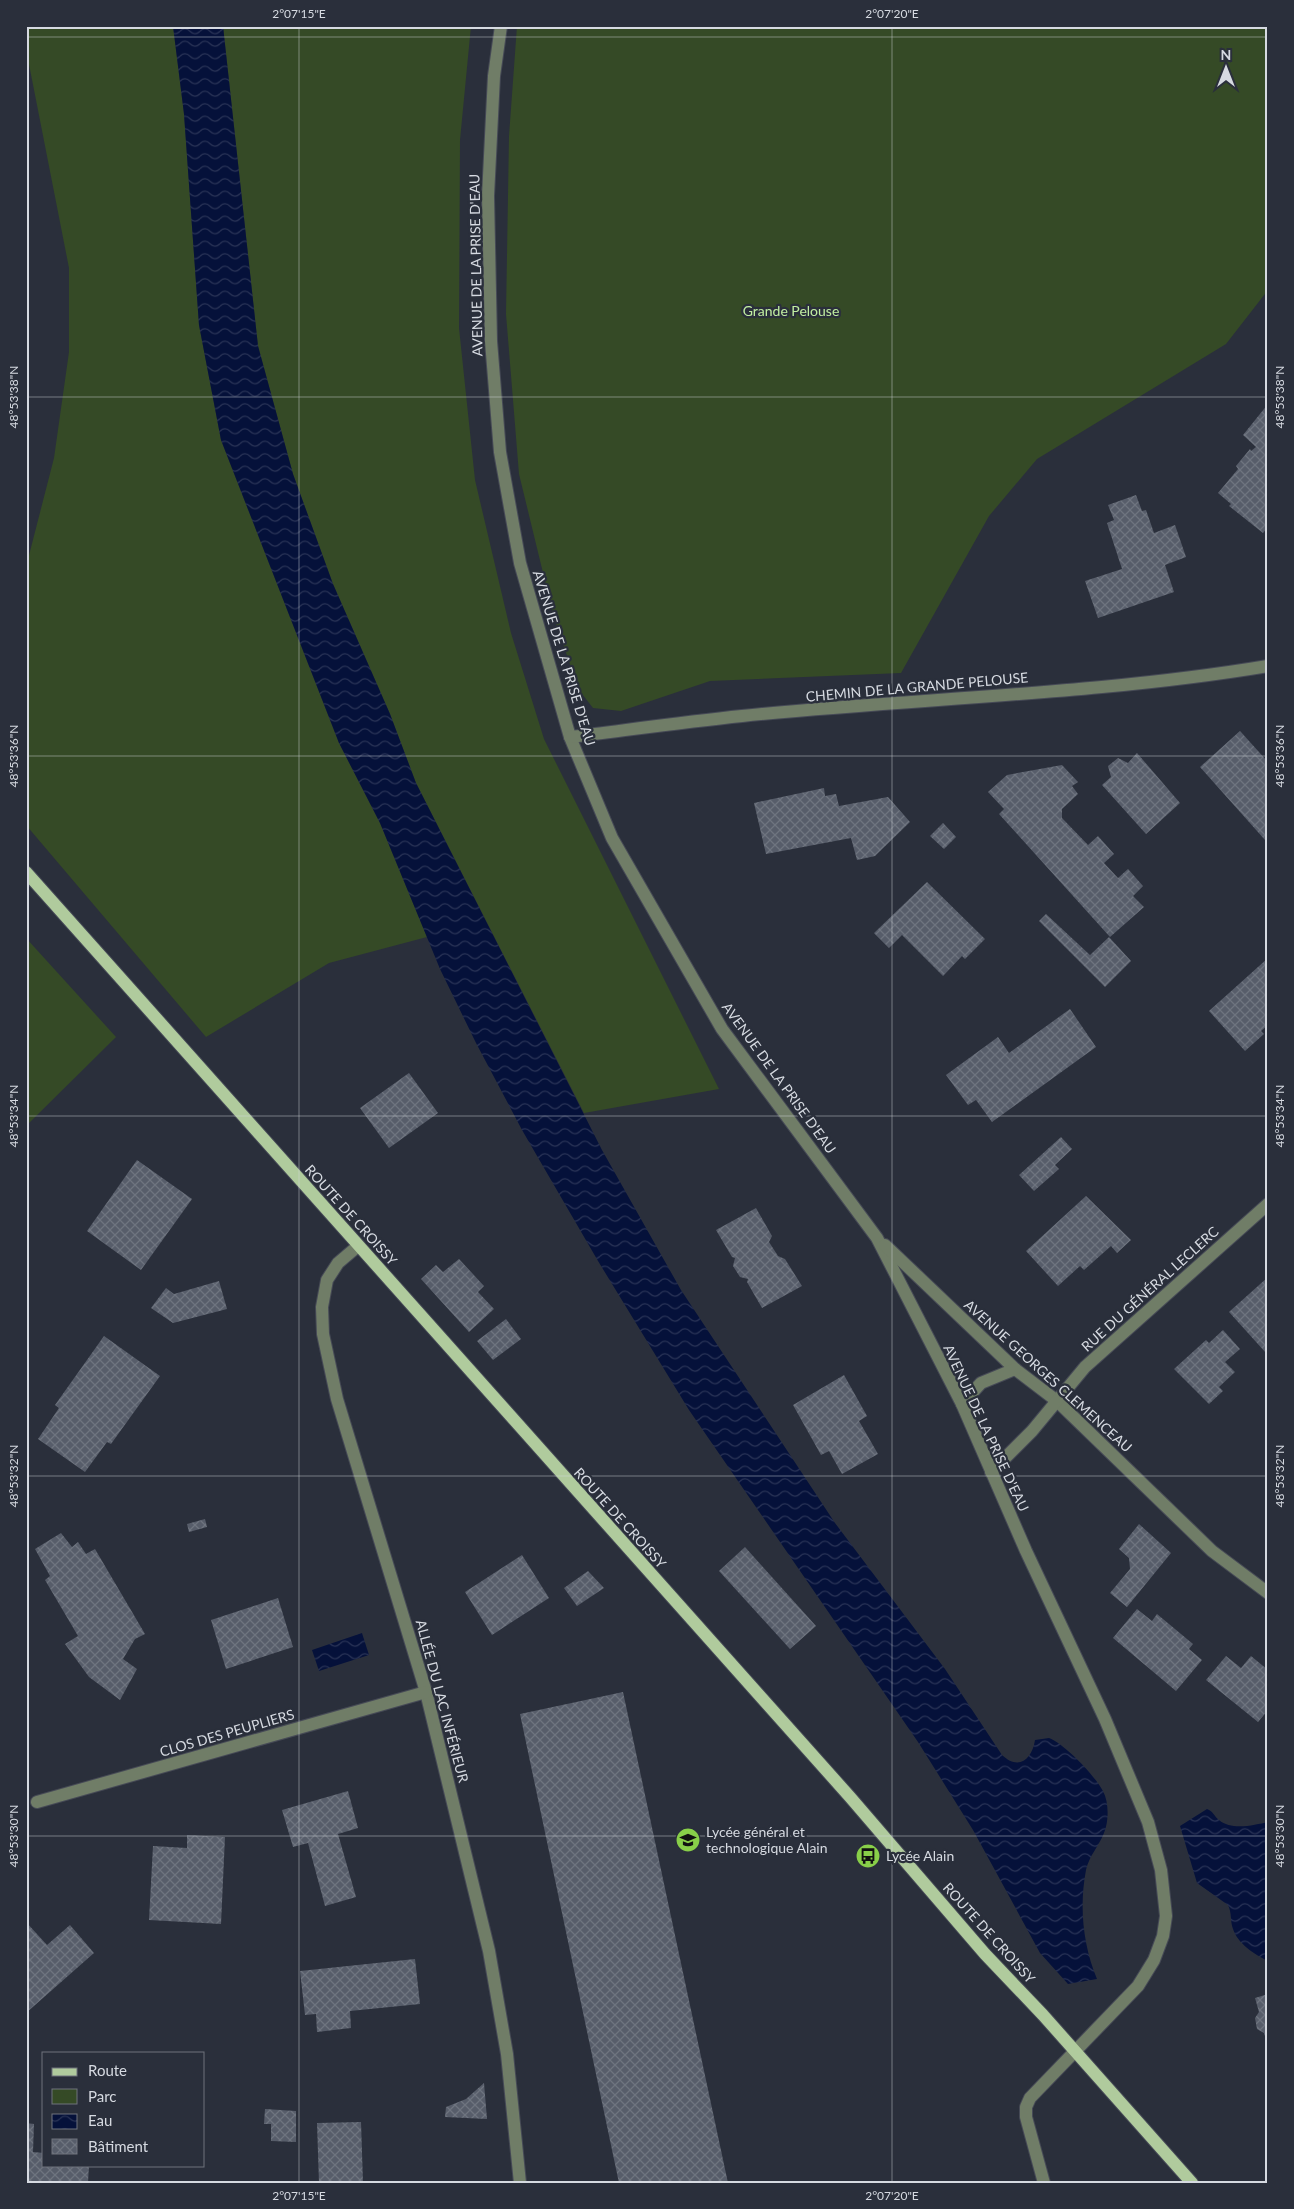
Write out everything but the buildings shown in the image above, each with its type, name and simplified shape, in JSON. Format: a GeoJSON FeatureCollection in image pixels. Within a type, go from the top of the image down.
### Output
{"type":"FeatureCollection","features":[{"type":"Feature","properties":{"kind":"main road","name":"ROUTE DE CROISSY"},"geometry":{"type":"LineString","coordinates":[[26,872],[850,1797],[985,1954],[1076,2052],[1192,2183]]}},
{"type":"Feature","properties":{"kind":"street","name":"AVENUE DE LA PRISE D'EAU"},"geometry":{"type":"LineString","coordinates":[[501,26],[494,76],[488,196],[491,341],[500,452],[520,563],[570,737],[612,838],[722,1029],[877,1238],[962,1404],[991,1472],[1105,1719],[1148,1822],[1161,1870],[1166,1916],[1163,1936],[1154,1960],[1138,1986],[1030,2098],[1026,2107],[1026,2117],[1044,2183]]}},
{"type":"Feature","properties":{"kind":"street","name":"CHEMIN DE LA GRANDE PELOUSE"},"geometry":{"type":"LineString","coordinates":[[570,737],[742,716],[1207,676],[1268,666]]}},
{"type":"Feature","properties":{"kind":"street","name":"RUE DU GÉNÉRAL LECLERC"},"geometry":{"type":"LineString","coordinates":[[991,1472],[1032,1431],[1085,1367],[1268,1204]]}},
{"type":"Feature","properties":{"kind":"street","name":"AVENUE GEORGES CLEMENCEAU"},"geometry":{"type":"LineString","coordinates":[[877,1238],[1015,1369],[1057,1401],[1212,1551],[1268,1593]]}},
{"type":"Feature","properties":{"kind":"street","name":"ALLÉE DU LAC INFÉRIEUR"},"geometry":{"type":"LineString","coordinates":[[358,1246],[338,1263],[327,1280],[322,1307],[323,1334],[337,1399],[426,1692],[489,1951],[507,2054],[520,2183]]}},
{"type":"Feature","properties":{"kind":"street"},"geometry":{"type":"LineString","coordinates":[[962,1404],[981,1383],[1015,1369]]}},
{"type":"Feature","properties":{"kind":"street","name":"CLOS DES PEUPLIERS"},"geometry":{"type":"LineString","coordinates":[[37,1802],[426,1692]]}},
{"type":"Feature","properties":{"kind":"green space"},"geometry":{"type":"Polygon","coordinates":[[[26,26],[173,26],[184,114],[199,325],[221,440],[339,743],[380,823],[427,937],[329,963],[206,1037],[26,825],[26,567],[54,458],[69,352],[69,268],[26,49],[26,26]]]}},
{"type":"Feature","properties":{"kind":"green space"},"geometry":{"type":"Polygon","coordinates":[[[223,26],[471,26],[460,140],[459,328],[475,480],[511,633],[544,739],[719,1089],[584,1113],[416,783],[390,714],[333,584],[293,474],[258,346],[223,26]]]}},
{"type":"Feature","properties":{"kind":"green space","name":"Grande Pelouse"},"geometry":{"type":"Polygon","coordinates":[[[517,26],[1268,26],[1268,290],[1226,344],[1037,459],[989,516],[901,673],[710,681],[621,711],[593,708],[579,690],[554,618],[519,474],[506,314],[509,136],[517,26]]]}},
{"type":"Feature","properties":{"kind":"green space"},"geometry":{"type":"Polygon","coordinates":[[[26,938],[116,1037],[26,1126],[26,938]]]}},
{"type":"Feature","properties":{"kind":"water"},"geometry":{"type":"Polygon","coordinates":[[[173,26],[223,26],[258,346],[293,474],[333,584],[390,714],[416,783],[602,1150],[681,1290],[835,1523],[945,1669],[1002,1755],[1014,1762],[1024,1761],[1031,1753],[1035,1740],[1049,1738],[1056,1741],[1079,1761],[1103,1791],[1108,1812],[1107,1823],[1102,1838],[1087,1865],[1083,1898],[1084,1926],[1088,1953],[1097,1979],[1068,1984],[1040,1953],[973,1830],[918,1742],[689,1410],[598,1261],[522,1130],[476,1043],[440,969],[380,823],[339,743],[221,440],[199,325],[184,114],[173,26]]]}},
{"type":"Feature","properties":{"kind":"water"},"geometry":{"type":"Polygon","coordinates":[[[362,1633],[369,1655],[319,1671],[312,1650],[362,1633]]]}},
{"type":"Feature","properties":{"kind":"water"},"geometry":{"type":"Polygon","coordinates":[[[1207,1809],[1219,1820],[1230,1825],[1243,1826],[1268,1822],[1268,1961],[1252,1952],[1235,1934],[1228,1905],[1197,1883],[1180,1826],[1207,1809]]]}},
{"type":"Feature","properties":{"kind":"place","name":"Lycée général et technologique Alain"},"geometry":{"type":"Point","coordinates":[688,1840]}},
{"type":"Feature","properties":{"kind":"place","name":"Lycée Alain"},"geometry":{"type":"Point","coordinates":[868,1856]}}]}
